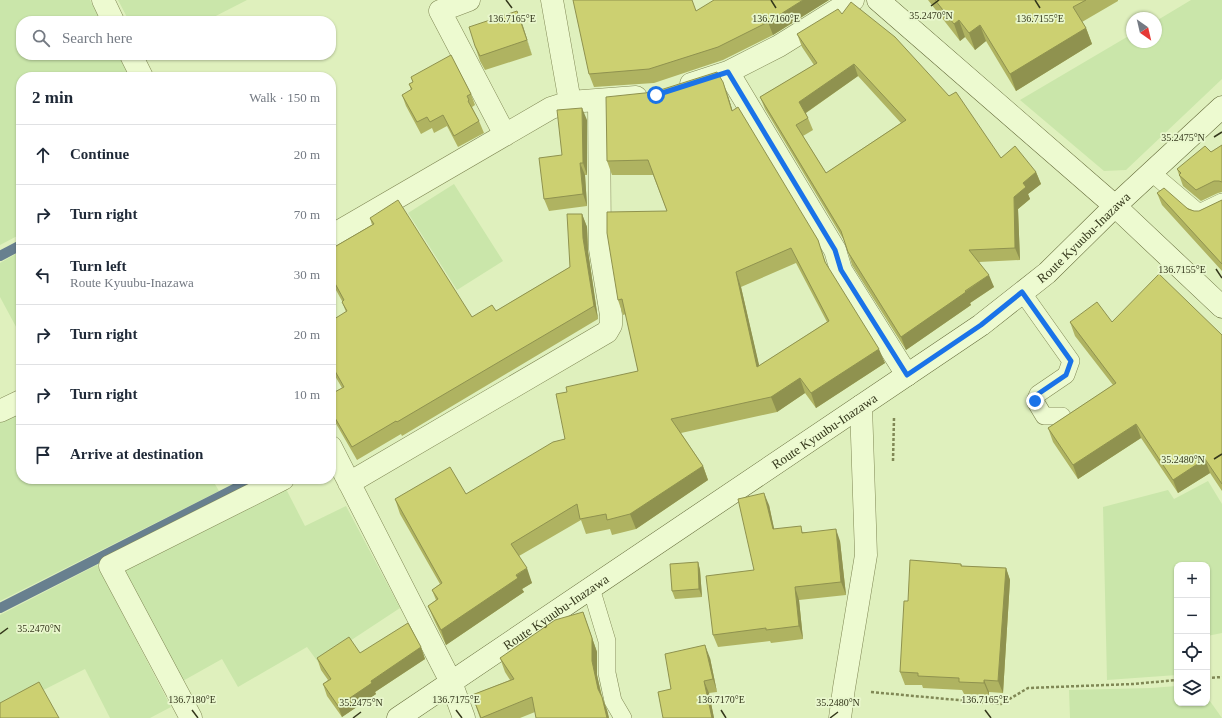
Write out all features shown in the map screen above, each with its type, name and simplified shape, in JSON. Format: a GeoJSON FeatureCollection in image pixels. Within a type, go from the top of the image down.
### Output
{"type":"FeatureCollection","features":[{"type":"Feature","properties":{"kind":"street"},"geometry":{"type":"LineString","coordinates":[[103,0],[111,16]]}},
{"type":"Feature","properties":{"kind":"street"},"geometry":{"type":"LineString","coordinates":[[469,0],[440,11],[505,134]]}},
{"type":"Feature","properties":{"kind":"street"},"geometry":{"type":"LineString","coordinates":[[552,0],[570,102]]}},
{"type":"Feature","properties":{"kind":"street"},"geometry":{"type":"LineString","coordinates":[[336,233],[551,108],[570,102],[664,93],[728,72],[779,46],[853,0]]}},
{"type":"Feature","properties":{"kind":"street"},"geometry":{"type":"LineString","coordinates":[[878,0],[1115,206],[1222,307]]}},
{"type":"Feature","properties":{"kind":"street"},"geometry":{"type":"LineString","coordinates":[[134,60],[140,72]]}},
{"type":"Feature","properties":{"kind":"street"},"geometry":{"type":"LineString","coordinates":[[728,72],[835,250],[841,270],[907,375]]}},
{"type":"Feature","properties":{"kind":"street"},"geometry":{"type":"LineString","coordinates":[[349,483],[607,332],[611,325],[611,315],[600,249],[599,100]]}},
{"type":"Feature","properties":{"kind":"street","name":"Route Kyuubu-Inazawa"},"geometry":{"type":"LineString","coordinates":[[398,718],[981,325],[1047,273],[1115,206],[1222,107]]}},
{"type":"Feature","properties":{"kind":"street"},"geometry":{"type":"LineString","coordinates":[[0,412],[16,404]]}},
{"type":"Feature","properties":{"kind":"street"},"geometry":{"type":"LineString","coordinates":[[840,718],[866,555],[861,406]]}},
{"type":"Feature","properties":{"kind":"street"},"geometry":{"type":"LineString","coordinates":[[336,459],[451,682],[464,718]]}},
{"type":"Feature","properties":{"kind":"street"},"geometry":{"type":"LineString","coordinates":[[191,718],[110,566],[273,484]]}},
{"type":"Feature","properties":{"kind":"lane"},"geometry":{"type":"LineString","coordinates":[[1152,172],[1199,213],[1222,202]]}},
{"type":"Feature","properties":{"kind":"lane"},"geometry":{"type":"LineString","coordinates":[[1022,292],[1071,361],[1066,375],[1038,394],[1035,401],[1044,416],[1062,416]]}},
{"type":"Feature","properties":{"kind":"lane"},"geometry":{"type":"LineString","coordinates":[[591,588],[607,641],[607,673],[613,701],[623,718]]}},
{"type":"Feature","properties":{"kind":"path"},"geometry":{"type":"LineString","coordinates":[[1210,678],[1222,677]]}},
{"type":"Feature","properties":{"kind":"path"},"geometry":{"type":"LineString","coordinates":[[844,688],[907,696],[1001,704],[1028,688],[1133,684],[1174,680]]}},
{"type":"Feature","properties":{"kind":"green space"},"geometry":{"type":"Polygon","coordinates":[[[0,0],[90,0],[98,16],[16,16],[16,60],[121,60],[127,72],[16,72],[16,237],[0,245],[0,0]]]}},
{"type":"Feature","properties":{"kind":"green space"},"geometry":{"type":"Polygon","coordinates":[[[118,0],[247,0],[216,16],[126,16],[118,0]]]}},
{"type":"Feature","properties":{"kind":"green space"},"geometry":{"type":"Polygon","coordinates":[[[1191,0],[1222,0],[1222,79],[1126,170],[1104,171],[1020,100],[1126,38],[1126,48],[1162,48],[1162,17],[1191,0]]]}},
{"type":"Feature","properties":{"kind":"green space"},"geometry":{"type":"Polygon","coordinates":[[[454,184],[503,261],[457,290],[408,213],[454,184]]]}},
{"type":"Feature","properties":{"kind":"green space"},"geometry":{"type":"Polygon","coordinates":[[[16,254],[16,327],[0,297],[0,263],[16,254]]]}},
{"type":"Feature","properties":{"kind":"green space"},"geometry":{"type":"Polygon","coordinates":[[[16,411],[16,484],[215,484],[219,491],[0,601],[0,419],[16,411]]]}},
{"type":"Feature","properties":{"kind":"green space"},"geometry":{"type":"Polygon","coordinates":[[[1208,481],[1222,504],[1222,633],[1210,635],[1210,562],[1174,562],[1174,675],[1107,680],[1103,507],[1168,490],[1174,499],[1208,481]]]}},
{"type":"Feature","properties":{"kind":"green space"},"geometry":{"type":"Polygon","coordinates":[[[285,487],[305,526],[346,506],[400,608],[318,662],[307,647],[238,687],[222,659],[181,682],[121,569],[285,487]]]}},
{"type":"Feature","properties":{"kind":"green space"},"geometry":{"type":"Polygon","coordinates":[[[97,565],[171,707],[150,718],[110,718],[85,669],[0,712],[0,615],[97,565]]]}},
{"type":"Feature","properties":{"kind":"green space"},"geometry":{"type":"Polygon","coordinates":[[[1174,686],[1174,706],[1210,706],[1210,701],[1222,718],[1070,718],[1069,690],[1174,686]]]}},
{"type":"Feature","properties":{"kind":"building"},"geometry":{"type":"Polygon","coordinates":[[[573,0],[692,0],[696,11],[714,0],[803,0],[768,22],[718,47],[649,69],[589,74],[573,0]]]}},
{"type":"Feature","properties":{"kind":"building"},"geometry":{"type":"Polygon","coordinates":[[[935,0],[1086,0],[1073,7],[1086,28],[1010,74],[980,25],[969,33],[959,20],[954,24],[935,0]]]}},
{"type":"Feature","properties":{"kind":"building"},"geometry":{"type":"Polygon","coordinates":[[[851,2],[895,37],[949,96],[956,92],[1001,158],[1015,146],[1036,172],[1023,183],[1026,187],[1014,197],[1015,248],[969,250],[989,275],[901,337],[848,252],[841,231],[760,97],[817,63],[797,34],[838,9],[842,14],[851,2]],[[854,64],[799,102],[808,118],[796,125],[826,173],[906,120],[854,64]]]}},
{"type":"Feature","properties":{"kind":"building"},"geometry":{"type":"Polygon","coordinates":[[[517,11],[527,40],[480,56],[469,27],[517,11]]]}},
{"type":"Feature","properties":{"kind":"building"},"geometry":{"type":"Polygon","coordinates":[[[451,55],[471,94],[467,96],[468,101],[479,121],[454,136],[443,115],[430,122],[427,117],[417,122],[402,95],[412,89],[409,84],[413,82],[411,77],[451,55]]]}},
{"type":"Feature","properties":{"kind":"building"},"geometry":{"type":"Polygon","coordinates":[[[717,72],[723,82],[732,111],[738,107],[818,240],[825,262],[879,349],[811,393],[800,378],[771,397],[671,419],[703,466],[630,514],[607,520],[606,514],[580,519],[577,504],[511,544],[527,568],[516,575],[518,578],[441,630],[428,606],[438,599],[432,590],[442,583],[395,499],[450,467],[466,494],[553,442],[565,439],[556,394],[567,392],[566,387],[638,371],[622,299],[618,300],[607,233],[607,212],[667,211],[648,160],[607,161],[606,97],[654,92],[717,72]],[[791,248],[736,272],[757,367],[829,321],[791,248]]]}},
{"type":"Feature","properties":{"kind":"building"},"geometry":{"type":"Polygon","coordinates":[[[582,108],[583,163],[580,163],[583,194],[544,199],[539,158],[562,155],[557,110],[582,108]]]}},
{"type":"Feature","properties":{"kind":"building"},"geometry":{"type":"Polygon","coordinates":[[[1222,145],[1222,182],[1214,181],[1196,190],[1179,175],[1181,173],[1177,169],[1205,146],[1211,152],[1222,145]]]}},
{"type":"Feature","properties":{"kind":"building"},"geometry":{"type":"Polygon","coordinates":[[[1164,188],[1188,209],[1194,211],[1199,211],[1222,200],[1222,264],[1157,193],[1164,188]]]}},
{"type":"Feature","properties":{"kind":"building"},"geometry":{"type":"Polygon","coordinates":[[[398,200],[472,317],[492,305],[496,311],[570,267],[567,214],[582,214],[583,238],[594,306],[352,447],[336,420],[336,391],[344,387],[336,373],[336,318],[347,311],[342,302],[344,300],[336,285],[336,246],[374,224],[370,218],[398,200]]]}},
{"type":"Feature","properties":{"kind":"building"},"geometry":{"type":"Polygon","coordinates":[[[1159,274],[1222,335],[1222,484],[1205,459],[1173,480],[1136,424],[1073,465],[1048,428],[1116,383],[1070,322],[1097,302],[1112,322],[1159,274]]]}},
{"type":"Feature","properties":{"kind":"building"},"geometry":{"type":"Polygon","coordinates":[[[764,493],[773,529],[801,526],[802,533],[836,529],[841,582],[795,587],[799,626],[766,630],[766,628],[713,635],[706,576],[754,570],[738,499],[764,493]]]}},
{"type":"Feature","properties":{"kind":"building"},"geometry":{"type":"Polygon","coordinates":[[[910,560],[961,564],[961,566],[1006,568],[998,681],[984,680],[984,683],[959,682],[959,678],[918,676],[918,673],[900,672],[904,601],[908,601],[910,560]]]}},
{"type":"Feature","properties":{"kind":"building"},"geometry":{"type":"Polygon","coordinates":[[[698,562],[699,589],[672,591],[670,564],[698,562]]]}},
{"type":"Feature","properties":{"kind":"building"},"geometry":{"type":"Polygon","coordinates":[[[583,612],[592,638],[592,661],[598,689],[602,697],[607,718],[536,718],[532,697],[481,718],[472,695],[514,679],[500,658],[555,620],[583,612]]]}},
{"type":"Feature","properties":{"kind":"building"},"geometry":{"type":"Polygon","coordinates":[[[408,623],[421,647],[371,681],[372,683],[338,706],[323,684],[331,679],[317,658],[349,637],[360,653],[408,623]]]}},
{"type":"Feature","properties":{"kind":"building"},"geometry":{"type":"Polygon","coordinates":[[[705,645],[713,679],[704,681],[712,718],[663,718],[658,692],[671,689],[665,654],[705,645]]]}},
{"type":"Feature","properties":{"kind":"building"},"geometry":{"type":"Polygon","coordinates":[[[39,682],[59,718],[0,718],[0,703],[39,682]]]}},
{"type":"Feature","properties":{"kind":"waterway"},"geometry":{"type":"LineString","coordinates":[[0,256],[16,248]]}},
{"type":"Feature","properties":{"kind":"waterway"},"geometry":{"type":"LineString","coordinates":[[0,608],[244,484]]}},
{"type":"Feature","properties":{"kind":"route"},"geometry":{"type":"LineString","coordinates":[[656,95],[728,72],[835,250],[841,270],[907,375],[981,325],[1022,292],[1071,361],[1066,375],[1038,394],[1035,401]]}}]}
